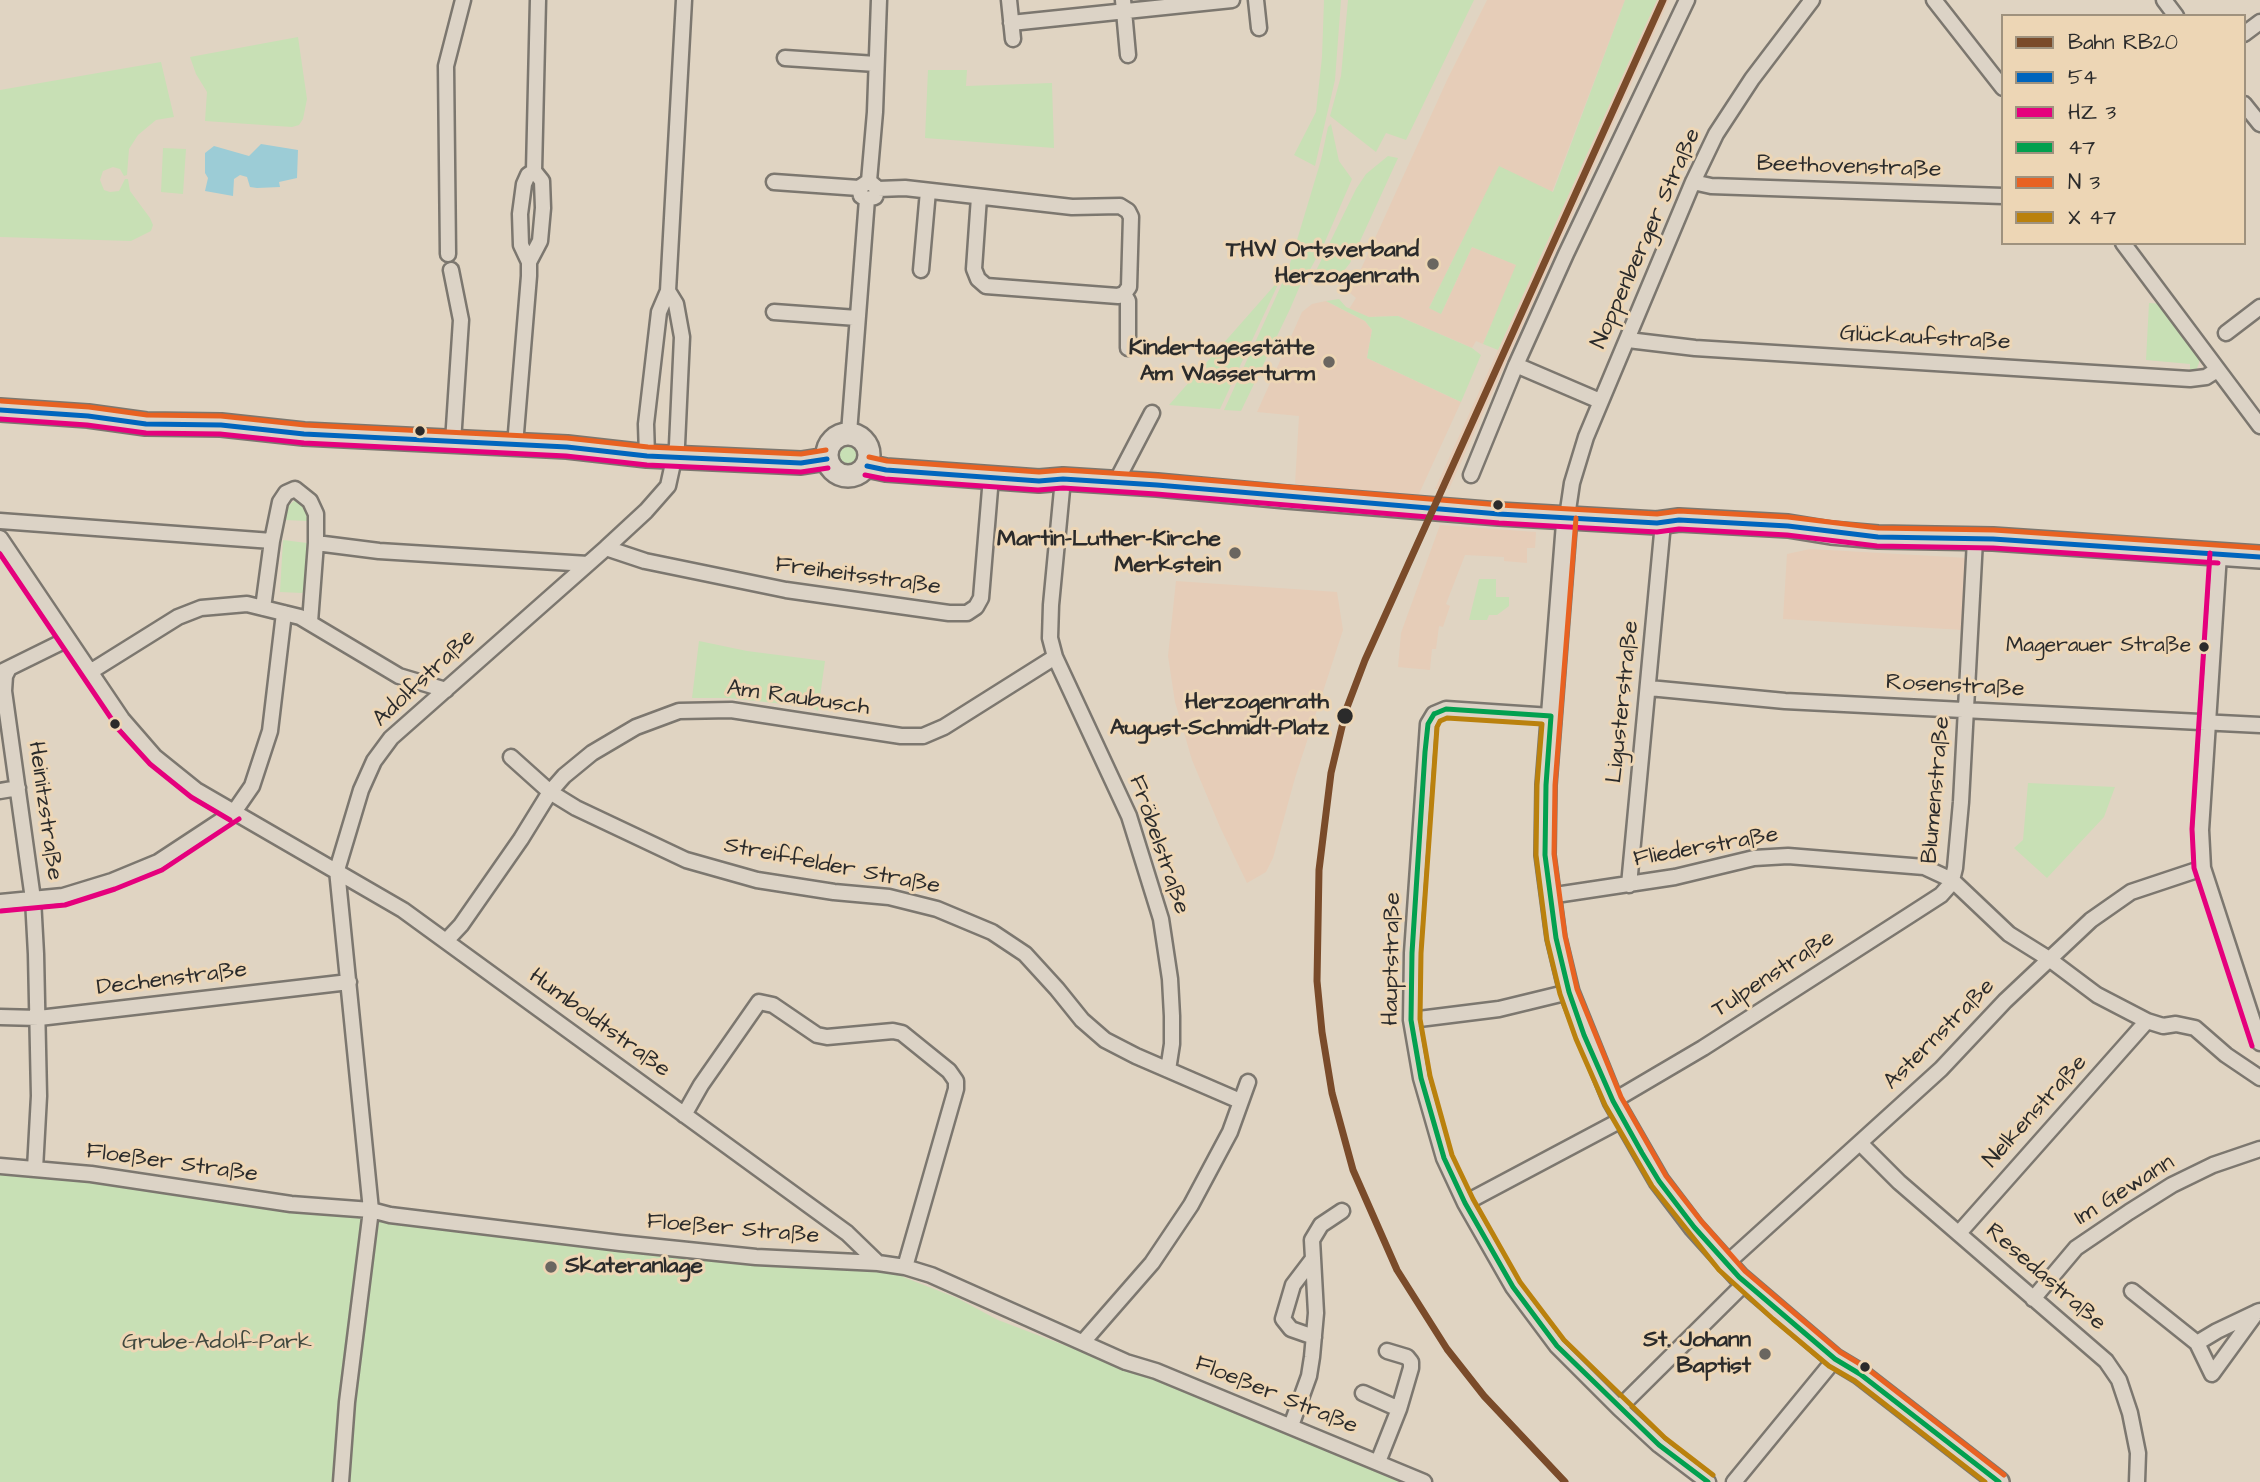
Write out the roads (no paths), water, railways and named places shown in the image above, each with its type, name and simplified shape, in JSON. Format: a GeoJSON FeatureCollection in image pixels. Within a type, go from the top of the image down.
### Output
{"type":"FeatureCollection","features":[{"type":"Feature","properties":{"kind":"main road"},"geometry":{"type":"LineString","coordinates":[[0,410],[88,416],[146,424],[221,425],[304,434],[567,447],[647,456],[801,463],[827,459]]}},
{"type":"Feature","properties":{"kind":"main road"},"geometry":{"type":"LineString","coordinates":[[849,433],[860,436],[867,444],[870,455],[867,466],[858,474],[845,476],[834,470],[827,459],[832,440],[849,433]]}},
{"type":"Feature","properties":{"kind":"main road"},"geometry":{"type":"LineString","coordinates":[[867,466],[886,470],[1039,481],[1116,482],[1472,512],[1663,523],[1679,520],[1788,526],[1831,533],[1993,539],[2260,557]]}},
{"type":"Feature","properties":{"kind":"main road"},"geometry":{"type":"LineString","coordinates":[[1567,517],[1545,827],[1549,897],[1569,992],[1613,1101],[1659,1181],[1694,1227],[1745,1283],[1835,1359],[1860,1374],[1999,1482]]}},
{"type":"Feature","properties":{"kind":"street"},"geometry":{"type":"LineString","coordinates":[[448,254],[446,66],[463,0]]}},
{"type":"Feature","properties":{"kind":"street"},"geometry":{"type":"LineString","coordinates":[[515,445],[529,262],[540,241],[543,208],[541,181],[534,171],[538,0]]}},
{"type":"Feature","properties":{"kind":"street"},"geometry":{"type":"LineString","coordinates":[[647,456],[646,424],[659,313],[668,291],[684,0]]}},
{"type":"Feature","properties":{"kind":"street"},"geometry":{"type":"LineString","coordinates":[[849,433],[879,0]]}},
{"type":"Feature","properties":{"kind":"street"},"geometry":{"type":"LineString","coordinates":[[1009,0],[1013,38]]}},
{"type":"Feature","properties":{"kind":"street"},"geometry":{"type":"LineString","coordinates":[[1012,23],[1124,6],[1232,0]]}},
{"type":"Feature","properties":{"kind":"street"},"geometry":{"type":"LineString","coordinates":[[1255,0],[1259,28]]}},
{"type":"Feature","properties":{"kind":"street"},"geometry":{"type":"LineString","coordinates":[[1471,475],[1566,254],[1687,0]]}},
{"type":"Feature","properties":{"kind":"street","name":"Noppenberger Straße"},"geometry":{"type":"LineString","coordinates":[[1567,517],[1572,483],[1586,437],[1693,182],[1716,134],[1752,79],[1812,0]]}},
{"type":"Feature","properties":{"kind":"street"},"geometry":{"type":"LineString","coordinates":[[1934,0],[2001,85]]}},
{"type":"Feature","properties":{"kind":"street"},"geometry":{"type":"LineString","coordinates":[[1124,6],[1128,55]]}},
{"type":"Feature","properties":{"kind":"street"},"geometry":{"type":"LineString","coordinates":[[785,58],[876,64]]}},
{"type":"Feature","properties":{"kind":"street"},"geometry":{"type":"LineString","coordinates":[[2246,106],[2260,124]]}},
{"type":"Feature","properties":{"kind":"street"},"geometry":{"type":"LineString","coordinates":[[529,262],[521,245],[520,214],[524,184],[528,175],[534,171]]}},
{"type":"Feature","properties":{"kind":"street"},"geometry":{"type":"LineString","coordinates":[[774,182],[868,189],[905,188],[1072,207],[1119,206],[1128,211],[1130,218],[1129,287],[1118,296],[986,286],[978,279],[974,268],[979,197]]}},
{"type":"Feature","properties":{"kind":"street","name":"Beethovenstraße"},"geometry":{"type":"LineString","coordinates":[[1693,182],[1711,186],[2001,196]]}},
{"type":"Feature","properties":{"kind":"street"},"geometry":{"type":"LineString","coordinates":[[921,270],[928,191]]}},
{"type":"Feature","properties":{"kind":"street"},"geometry":{"type":"LineString","coordinates":[[2124,245],[2260,426]]}},
{"type":"Feature","properties":{"kind":"street"},"geometry":{"type":"LineString","coordinates":[[451,270],[461,320],[453,442]]}},
{"type":"Feature","properties":{"kind":"street","name":"Adolfstraße"},"geometry":{"type":"LineString","coordinates":[[341,1482],[347,1402],[371,1210],[337,870],[350,823],[374,761],[391,738],[606,548],[646,511],[668,486],[679,416],[682,337],[676,304],[668,291]]}},
{"type":"Feature","properties":{"kind":"street"},"geometry":{"type":"LineString","coordinates":[[1124,293],[1128,301],[1128,348]]}},
{"type":"Feature","properties":{"kind":"street"},"geometry":{"type":"LineString","coordinates":[[2226,333],[2260,307]]}},
{"type":"Feature","properties":{"kind":"street"},"geometry":{"type":"LineString","coordinates":[[774,312],[857,318]]}},
{"type":"Feature","properties":{"kind":"street","name":"Glückaufstraße"},"geometry":{"type":"LineString","coordinates":[[1628,340],[1695,348],[2190,379],[2206,377],[2217,370]]}},
{"type":"Feature","properties":{"kind":"street"},"geometry":{"type":"LineString","coordinates":[[1516,365],[1600,401]]}},
{"type":"Feature","properties":{"kind":"street"},"geometry":{"type":"LineString","coordinates":[[1116,482],[1152,413]]}},
{"type":"Feature","properties":{"kind":"street","name":"Freiheitsstraße"},"geometry":{"type":"LineString","coordinates":[[606,548],[645,561],[786,590],[908,608],[967,612],[976,607],[981,598],[991,477]]}},
{"type":"Feature","properties":{"kind":"street","name":"Fröbelstraße"},"geometry":{"type":"LineString","coordinates":[[1063,480],[1050,638],[1055,657],[1129,816],[1161,919],[1170,979],[1172,1016],[1168,1070]]}},
{"type":"Feature","properties":{"kind":"street"},"geometry":{"type":"LineString","coordinates":[[263,608],[280,502],[286,494],[295,489],[310,501],[316,514],[310,622]]}},
{"type":"Feature","properties":{"kind":"street"},"geometry":{"type":"LineString","coordinates":[[0,521],[272,541]]}},
{"type":"Feature","properties":{"kind":"street","name":"Ligusterstraße"},"geometry":{"type":"LineString","coordinates":[[1629,885],[1663,523]]}},
{"type":"Feature","properties":{"kind":"street","name":"Humboldtstraße"},"geometry":{"type":"LineString","coordinates":[[0,538],[125,724],[155,757],[196,790],[403,910],[847,1233],[878,1263]]}},
{"type":"Feature","properties":{"kind":"street","name":"Blumenstraße"},"geometry":{"type":"LineString","coordinates":[[1975,540],[1958,842],[1952,880],[2009,934],[2049,959],[2097,995],[2147,1021],[2163,1026],[2176,1024],[2195,1028],[2226,1055],[2260,1078]]}},
{"type":"Feature","properties":{"kind":"street"},"geometry":{"type":"LineString","coordinates":[[316,543],[379,551],[588,564]]}},
{"type":"Feature","properties":{"kind":"street"},"geometry":{"type":"LineString","coordinates":[[2219,554],[2201,830],[2203,868],[2260,1043]]}},
{"type":"Feature","properties":{"kind":"street"},"geometry":{"type":"LineString","coordinates":[[90,672],[178,617],[201,608],[247,604],[284,612],[310,622],[399,676],[446,690]]}},
{"type":"Feature","properties":{"kind":"street"},"geometry":{"type":"LineString","coordinates":[[0,902],[63,896],[113,881],[158,862],[234,812],[252,786],[270,731],[284,612]]}},
{"type":"Feature","properties":{"kind":"street"},"geometry":{"type":"LineString","coordinates":[[4,671],[68,639]]}},
{"type":"Feature","properties":{"kind":"street","name":"Am Raubusch"},"geometry":{"type":"LineString","coordinates":[[446,941],[461,925],[551,792],[565,776],[592,753],[636,727],[679,711],[731,710],[901,736],[923,736],[944,727],[1055,657]]}},
{"type":"Feature","properties":{"kind":"street","name":"Heinitzstraße"},"geometry":{"type":"LineString","coordinates":[[4,671],[4,691],[33,899],[39,1018],[35,1169]]}},
{"type":"Feature","properties":{"kind":"street","name":"Rosenstraße"},"geometry":{"type":"LineString","coordinates":[[1649,688],[1785,701],[2260,725]]}},
{"type":"Feature","properties":{"kind":"street","name":"Hauptstraße"},"geometry":{"type":"LineString","coordinates":[[1551,716],[1446,709],[1434,714],[1428,724],[1412,953],[1411,1020],[1421,1078],[1444,1158],[1465,1203],[1513,1287],[1558,1346],[1619,1408],[1659,1445],[1708,1482]]}},
{"type":"Feature","properties":{"kind":"street","name":"Streiffelder Straße"},"geometry":{"type":"LineString","coordinates":[[511,757],[551,792],[576,808],[686,860],[757,880],[889,897],[937,909],[992,932],[1025,954],[1082,1020],[1105,1040],[1240,1101]]}},
{"type":"Feature","properties":{"kind":"street"},"geometry":{"type":"LineString","coordinates":[[0,791],[18,788]]}},
{"type":"Feature","properties":{"kind":"street","name":"Fliederstraße"},"geometry":{"type":"LineString","coordinates":[[1549,897],[1675,877],[1754,858],[1788,856],[1924,866],[1952,880]]}},
{"type":"Feature","properties":{"kind":"street","name":"Asternstraße"},"geometry":{"type":"LineString","coordinates":[[1727,1264],[1941,1069],[2004,1001],[2091,920],[2130,891],[2203,868]]}},
{"type":"Feature","properties":{"kind":"street","name":"Tulpenstraße"},"geometry":{"type":"LineString","coordinates":[[1613,1101],[1674,1066],[1941,895],[1952,880]]}},
{"type":"Feature","properties":{"kind":"street","name":"Dechenstraße"},"geometry":{"type":"LineString","coordinates":[[0,1017],[39,1018],[349,982]]}},
{"type":"Feature","properties":{"kind":"street"},"geometry":{"type":"LineString","coordinates":[[1411,1020],[1499,1009],[1569,992]]}},
{"type":"Feature","properties":{"kind":"street"},"geometry":{"type":"LineString","coordinates":[[684,1115],[701,1085],[759,1002],[773,1005],[817,1035],[827,1037],[892,1031],[902,1033],[948,1071],[956,1081],[957,1089],[905,1267]]}},
{"type":"Feature","properties":{"kind":"street","name":"Nelkenstraße"},"geometry":{"type":"LineString","coordinates":[[1959,1233],[2147,1021]]}},
{"type":"Feature","properties":{"kind":"street"},"geometry":{"type":"LineString","coordinates":[[1083,1342],[1161,1252],[1230,1132],[1248,1082]]}},
{"type":"Feature","properties":{"kind":"street"},"geometry":{"type":"LineString","coordinates":[[1465,1203],[1623,1119]]}},
{"type":"Feature","properties":{"kind":"street","name":"Resedastraße"},"geometry":{"type":"LineString","coordinates":[[1861,1144],[1899,1182],[2091,1346],[2119,1380],[2130,1413],[2138,1453],[2137,1482]]}},
{"type":"Feature","properties":{"kind":"street","name":"Im Gewann"},"geometry":{"type":"LineString","coordinates":[[2034,1299],[2076,1248],[2129,1212],[2172,1185],[2213,1165],[2260,1149]]}},
{"type":"Feature","properties":{"kind":"street","name":"Floeßer Straße"},"geometry":{"type":"LineString","coordinates":[[0,1166],[91,1174],[302,1205],[371,1210],[500,1228],[756,1257],[878,1263],[905,1267],[931,1275],[1126,1362],[1156,1371],[1424,1482]]}},
{"type":"Feature","properties":{"kind":"street"},"geometry":{"type":"LineString","coordinates":[[1291,1426],[1309,1376],[1314,1337],[1316,1287],[1312,1240],[1316,1231],[1342,1211]]}},
{"type":"Feature","properties":{"kind":"street"},"geometry":{"type":"LineString","coordinates":[[1312,1260],[1293,1285],[1283,1319],[1291,1329],[1314,1337]]}},
{"type":"Feature","properties":{"kind":"street"},"geometry":{"type":"LineString","coordinates":[[1619,1408],[1745,1283]]}},
{"type":"Feature","properties":{"kind":"street"},"geometry":{"type":"LineString","coordinates":[[2132,1291],[2197,1343],[2212,1374],[2258,1312]]}},
{"type":"Feature","properties":{"kind":"street"},"geometry":{"type":"LineString","coordinates":[[2197,1343],[2258,1312]]}},
{"type":"Feature","properties":{"kind":"street"},"geometry":{"type":"LineString","coordinates":[[1378,1462],[1399,1409],[1411,1362],[1407,1357],[1387,1350]]}},
{"type":"Feature","properties":{"kind":"street"},"geometry":{"type":"LineString","coordinates":[[1734,1482],[1835,1359]]}},
{"type":"Feature","properties":{"kind":"street"},"geometry":{"type":"LineString","coordinates":[[1363,1393],[1399,1409]]}},
{"type":"Feature","properties":{"kind":"water"},"geometry":{"type":"Polygon","coordinates":[[[261,144],[298,150],[297,178],[279,182],[280,187],[257,188],[250,187],[247,177],[240,175],[234,179],[233,196],[205,191],[208,178],[205,173],[205,153],[214,146],[249,156],[261,144]]]}},
{"type":"Feature","properties":{"kind":"rail line","name":"RB20"},"geometry":{"type":"LineString","coordinates":[[1565,1482],[1484,1396],[1447,1349],[1397,1270],[1353,1170],[1332,1093],[1322,1032],[1317,981],[1319,870],[1331,773],[1346,710],[1365,660],[1663,0]]}},
{"type":"Feature","properties":{"kind":"place","name":"THW Ortsverband Herzogenrath"},"geometry":{"type":"Point","coordinates":[1433,264]}},
{"type":"Feature","properties":{"kind":"place","name":"Kindertagesstätte Am Wasserturm"},"geometry":{"type":"Point","coordinates":[1329,362]}},
{"type":"Feature","properties":{"kind":"place","name":"Martin-Luther-Kirche Merkstein"},"geometry":{"type":"Point","coordinates":[1235,553]}},
{"type":"Feature","properties":{"kind":"place","name":"Magerauer Straße"},"geometry":{"type":"Point","coordinates":[2204,647]}},
{"type":"Feature","properties":{"kind":"place","name":"Herzogenrath August-Schmidt-Platz"},"geometry":{"type":"Point","coordinates":[1345,716]}},
{"type":"Feature","properties":{"kind":"place","name":"Skateranlage"},"geometry":{"type":"Point","coordinates":[551,1267]}},
{"type":"Feature","properties":{"kind":"place","name":"St. Johann Baptist"},"geometry":{"type":"Point","coordinates":[1765,1354]}},
{"type":"Feature","properties":{"kind":"park label","name":"Grube-Adolf-Park"},"geometry":{"type":"Point","coordinates":[217,1343]}}]}
